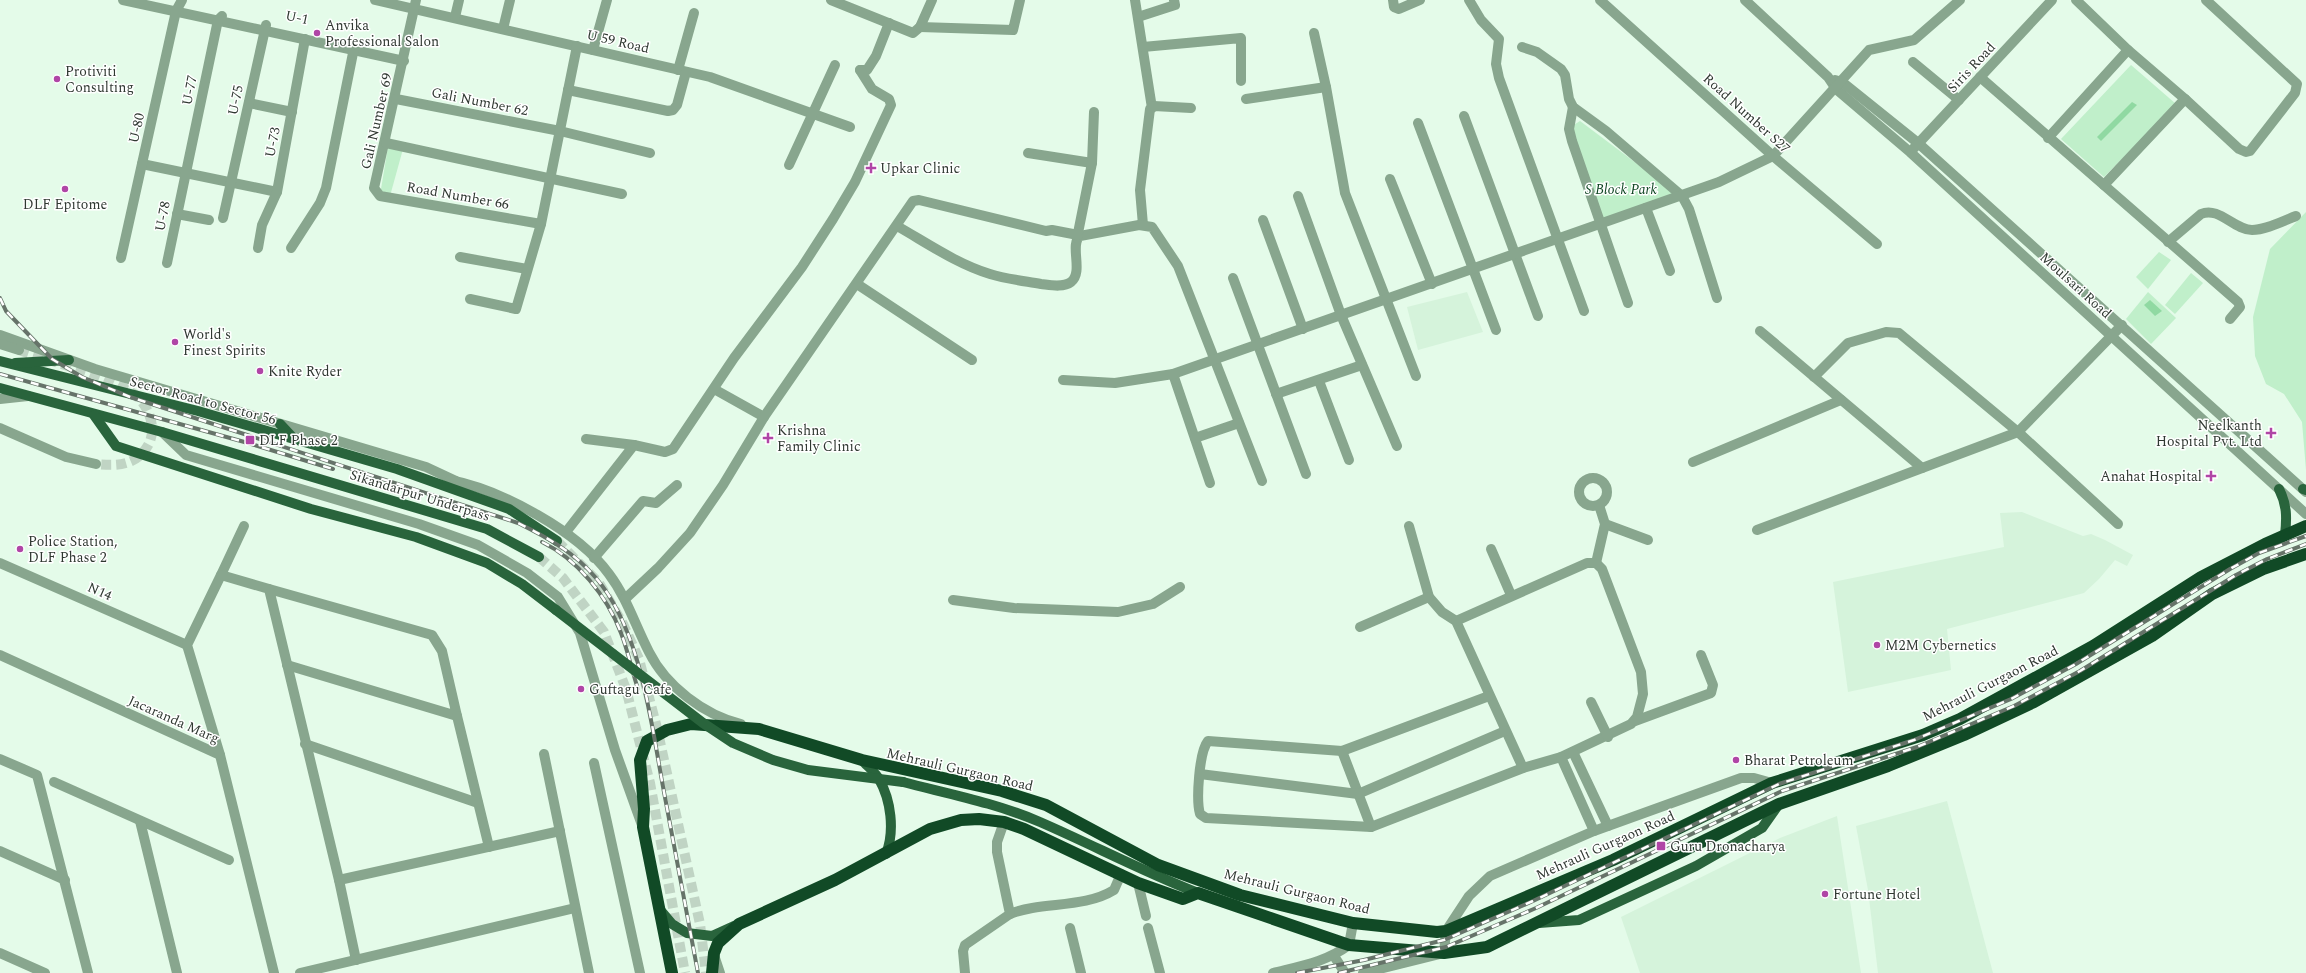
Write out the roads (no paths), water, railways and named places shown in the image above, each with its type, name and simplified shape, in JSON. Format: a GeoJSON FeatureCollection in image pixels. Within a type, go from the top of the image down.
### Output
{"type":"FeatureCollection","features":[{"type":"Feature","properties":{"kind":"highway","name":"Mehrauli Gurgaon Road"},"geometry":{"type":"LineString","coordinates":[[672,973],[661,911],[643,827],[644,809],[640,760],[647,741],[667,730],[691,724],[759,729],[862,760],[1002,791],[1046,805],[1158,865],[1240,895],[1353,923],[1437,932],[1446,931],[1613,860],[1772,783],[1930,732],[1960,719],[2093,646],[2202,577],[2306,526]]}},
{"type":"Feature","properties":{"kind":"highway","name":"Mehrauli Gurgaon Road"},"geometry":{"type":"LineString","coordinates":[[1198,893],[1349,945],[1444,953],[1487,947],[1779,804],[1888,766],[1964,735],[2034,702],[2105,664],[2152,636],[2212,594],[2263,568],[2306,554]]}},
{"type":"Feature","properties":{"kind":"highway"},"geometry":{"type":"LineString","coordinates":[[2093,646],[2105,664]]}},
{"type":"Feature","properties":{"kind":"highway"},"geometry":{"type":"LineString","coordinates":[[712,973],[714,953],[718,943],[739,924],[886,854],[930,829],[961,820],[979,819],[1004,822],[1024,829],[1138,883],[1183,899],[1198,893]]}},
{"type":"Feature","properties":{"kind":"main road"},"geometry":{"type":"LineString","coordinates":[[5,362],[69,360]]}},
{"type":"Feature","properties":{"kind":"main road","name":"Sector Road to Sector 56"},"geometry":{"type":"LineString","coordinates":[[5,362],[198,411],[397,469]]}},
{"type":"Feature","properties":{"kind":"main road"},"geometry":{"type":"LineString","coordinates":[[0,388],[94,415],[162,432]]}},
{"type":"Feature","properties":{"kind":"main road"},"geometry":{"type":"LineString","coordinates":[[94,415],[116,446],[311,509],[416,537],[480,560],[522,584],[703,723],[734,743],[773,760],[808,770],[903,782],[994,805],[1039,821],[1154,876],[1198,893]]}},
{"type":"Feature","properties":{"kind":"main road"},"geometry":{"type":"LineString","coordinates":[[280,424],[294,439]]}},
{"type":"Feature","properties":{"kind":"main road","name":"Sikandarpur Underpass"},"geometry":{"type":"LineString","coordinates":[[162,432],[487,529],[539,558]]}},
{"type":"Feature","properties":{"kind":"main road","name":"Sikandarpur Underpass"},"geometry":{"type":"LineString","coordinates":[[397,469],[509,509],[557,541]]}},
{"type":"Feature","properties":{"kind":"main road"},"geometry":{"type":"LineString","coordinates":[[2279,489],[2286,503],[2287,511],[2285,535]]}},
{"type":"Feature","properties":{"kind":"main road"},"geometry":{"type":"LineString","coordinates":[[862,760],[879,778],[887,802],[892,830],[886,854]]}},
{"type":"Feature","properties":{"kind":"main road"},"geometry":{"type":"LineString","coordinates":[[1535,924],[1579,920],[1696,866],[1762,828],[1779,804]]}},
{"type":"Feature","properties":{"kind":"main road"},"geometry":{"type":"LineString","coordinates":[[661,911],[672,924],[687,933],[712,936],[739,924]]}},
{"type":"Feature","properties":{"kind":"street"},"geometry":{"type":"LineString","coordinates":[[128,0],[181,7]]}},
{"type":"Feature","properties":{"kind":"street","name":"U-1"},"geometry":{"type":"LineString","coordinates":[[160,0],[221,17],[405,58]]}},
{"type":"Feature","properties":{"kind":"street","name":"U 59 Road"},"geometry":{"type":"LineString","coordinates":[[375,0],[415,4],[455,18],[710,77],[850,127]]}},
{"type":"Feature","properties":{"kind":"street"},"geometry":{"type":"LineString","coordinates":[[455,18],[458,0]]}},
{"type":"Feature","properties":{"kind":"street"},"geometry":{"type":"LineString","coordinates":[[503,29],[510,0]]}},
{"type":"Feature","properties":{"kind":"street"},"geometry":{"type":"LineString","coordinates":[[593,50],[607,0]]}},
{"type":"Feature","properties":{"kind":"street"},"geometry":{"type":"LineString","coordinates":[[831,0],[850,3],[889,24],[910,33],[915,33],[920,27],[932,0]]}},
{"type":"Feature","properties":{"kind":"street"},"geometry":{"type":"LineString","coordinates":[[920,27],[1014,30],[1020,0]]}},
{"type":"Feature","properties":{"kind":"street"},"geometry":{"type":"LineString","coordinates":[[1134,0],[1152,108],[1149,112],[1141,182],[1144,225]]}},
{"type":"Feature","properties":{"kind":"street"},"geometry":{"type":"LineString","coordinates":[[1138,17],[1175,5],[1174,0]]}},
{"type":"Feature","properties":{"kind":"street"},"geometry":{"type":"LineString","coordinates":[[1393,0],[1394,7],[1399,9],[1420,0]]}},
{"type":"Feature","properties":{"kind":"street"},"geometry":{"type":"LineString","coordinates":[[1469,0],[1481,20],[1499,39],[1496,64],[1499,78],[1584,311]]}},
{"type":"Feature","properties":{"kind":"street","name":"Road Number S27"},"geometry":{"type":"LineString","coordinates":[[1600,0],[1773,156],[1877,244]]}},
{"type":"Feature","properties":{"kind":"street","name":"Moulsari Road"},"geometry":{"type":"LineString","coordinates":[[1745,0],[1828,77],[1918,143],[2182,378],[2305,490]]}},
{"type":"Feature","properties":{"kind":"street"},"geometry":{"type":"LineString","coordinates":[[1063,380],[1115,383],[1173,374],[1558,240],[1719,182],[1773,156],[1839,85],[1869,50],[1914,40],[1960,0]]}},
{"type":"Feature","properties":{"kind":"street","name":"Siris Road"},"geometry":{"type":"LineString","coordinates":[[1910,152],[2052,0]]}},
{"type":"Feature","properties":{"kind":"street"},"geometry":{"type":"LineString","coordinates":[[2076,0],[2128,50],[2185,99],[2238,149],[2246,152],[2250,151],[2298,90],[2295,80],[2206,0]]}},
{"type":"Feature","properties":{"kind":"street","name":"Gali Number 69"},"geometry":{"type":"LineString","coordinates":[[374,188],[396,99],[415,4]]}},
{"type":"Feature","properties":{"kind":"street","name":"U-80"},"geometry":{"type":"LineString","coordinates":[[121,258],[142,164],[181,7]]}},
{"type":"Feature","properties":{"kind":"street"},"geometry":{"type":"LineString","coordinates":[[568,90],[668,111],[673,110],[677,105],[682,71],[694,13]]}},
{"type":"Feature","properties":{"kind":"street","name":"U-77"},"geometry":{"type":"LineString","coordinates":[[185,174],[221,17]]}},
{"type":"Feature","properties":{"kind":"street"},"geometry":{"type":"LineString","coordinates":[[586,439],[634,445],[665,452],[673,449],[738,352],[802,267],[833,219],[870,151],[890,108],[891,102],[868,86],[860,70],[867,70],[872,63],[889,24]]}},
{"type":"Feature","properties":{"kind":"street","name":"U-1"},"geometry":{"type":"LineString","coordinates":[[265,27],[305,39],[355,46]]}},
{"type":"Feature","properties":{"kind":"street","name":"U-75"},"geometry":{"type":"LineString","coordinates":[[223,218],[265,27]]}},
{"type":"Feature","properties":{"kind":"street"},"geometry":{"type":"LineString","coordinates":[[1314,33],[1326,87],[1345,193],[1416,376]]}},
{"type":"Feature","properties":{"kind":"street"},"geometry":{"type":"LineString","coordinates":[[1143,47],[1241,38],[1241,81]]}},
{"type":"Feature","properties":{"kind":"street","name":"U-73"},"geometry":{"type":"LineString","coordinates":[[258,248],[262,225],[277,192],[305,39]]}},
{"type":"Feature","properties":{"kind":"street"},"geometry":{"type":"LineString","coordinates":[[291,248],[320,203],[326,188],[355,46]]}},
{"type":"Feature","properties":{"kind":"street"},"geometry":{"type":"LineString","coordinates":[[470,299],[516,309],[541,224],[577,46]]}},
{"type":"Feature","properties":{"kind":"street"},"geometry":{"type":"LineString","coordinates":[[1522,47],[1537,52],[1561,68],[1565,75],[1569,101],[1573,107],[1610,134],[1682,196],[1689,209],[1717,298]]}},
{"type":"Feature","properties":{"kind":"street"},"geometry":{"type":"LineString","coordinates":[[2048,138],[2128,50]]}},
{"type":"Feature","properties":{"kind":"street"},"geometry":{"type":"LineString","coordinates":[[1913,62],[1959,100]]}},
{"type":"Feature","properties":{"kind":"street"},"geometry":{"type":"LineString","coordinates":[[789,165],[811,113],[835,64]]}},
{"type":"Feature","properties":{"kind":"street"},"geometry":{"type":"LineString","coordinates":[[1980,77],[2048,138],[2238,302],[2240,307],[2230,319]]}},
{"type":"Feature","properties":{"kind":"street","name":"Moulsari Road"},"geometry":{"type":"LineString","coordinates":[[1839,85],[1910,152],[2306,514]]}},
{"type":"Feature","properties":{"kind":"street"},"geometry":{"type":"LineString","coordinates":[[1246,99],[1326,87]]}},
{"type":"Feature","properties":{"kind":"street","name":"Gali Number 62"},"geometry":{"type":"LineString","coordinates":[[396,99],[560,131],[650,153]]}},
{"type":"Feature","properties":{"kind":"street"},"geometry":{"type":"LineString","coordinates":[[2104,185],[2185,99]]}},
{"type":"Feature","properties":{"kind":"street"},"geometry":{"type":"LineString","coordinates":[[249,103],[292,112]]}},
{"type":"Feature","properties":{"kind":"street"},"geometry":{"type":"LineString","coordinates":[[1573,107],[1570,134],[1628,303]]}},
{"type":"Feature","properties":{"kind":"street"},"geometry":{"type":"LineString","coordinates":[[1152,108],[1191,108]]}},
{"type":"Feature","properties":{"kind":"street"},"geometry":{"type":"LineString","coordinates":[[897,226],[975,269],[1019,281],[1066,285],[1074,279],[1076,273],[1077,236],[1092,163],[1094,112]]}},
{"type":"Feature","properties":{"kind":"street"},"geometry":{"type":"LineString","coordinates":[[1464,116],[1514,255],[1538,316]]}},
{"type":"Feature","properties":{"kind":"street"},"geometry":{"type":"LineString","coordinates":[[1418,123],[1496,330]]}},
{"type":"Feature","properties":{"kind":"street"},"geometry":{"type":"LineString","coordinates":[[386,143],[622,194]]}},
{"type":"Feature","properties":{"kind":"street"},"geometry":{"type":"LineString","coordinates":[[1028,153],[1092,163]]}},
{"type":"Feature","properties":{"kind":"street"},"geometry":{"type":"LineString","coordinates":[[142,164],[277,192]]}},
{"type":"Feature","properties":{"kind":"street","name":"U-78"},"geometry":{"type":"LineString","coordinates":[[167,263],[185,174]]}},
{"type":"Feature","properties":{"kind":"street"},"geometry":{"type":"LineString","coordinates":[[1390,179],[1432,284]]}},
{"type":"Feature","properties":{"kind":"street","name":"Road Number 66"},"geometry":{"type":"LineString","coordinates":[[374,188],[380,196],[541,224]]}},
{"type":"Feature","properties":{"kind":"street"},"geometry":{"type":"LineString","coordinates":[[1298,196],[1341,315],[1397,446]]}},
{"type":"Feature","properties":{"kind":"street"},"geometry":{"type":"LineString","coordinates":[[625,599],[658,568],[690,533],[723,485],[764,417],[897,226],[911,203],[919,200],[1046,231],[1052,230],[1077,236],[1144,225],[1156,230],[1178,266],[1262,481]]}},
{"type":"Feature","properties":{"kind":"street"},"geometry":{"type":"LineString","coordinates":[[1646,208],[1670,271]]}},
{"type":"Feature","properties":{"kind":"street"},"geometry":{"type":"LineString","coordinates":[[2168,242],[2201,214],[2207,212],[2222,216],[2251,230],[2261,229],[2296,216]]}},
{"type":"Feature","properties":{"kind":"street"},"geometry":{"type":"LineString","coordinates":[[177,214],[209,220]]}},
{"type":"Feature","properties":{"kind":"street"},"geometry":{"type":"LineString","coordinates":[[1263,220],[1303,329]]}},
{"type":"Feature","properties":{"kind":"street"},"geometry":{"type":"LineString","coordinates":[[2008,241],[2017,232]]}},
{"type":"Feature","properties":{"kind":"street"},"geometry":{"type":"LineString","coordinates":[[460,257],[528,269]]}},
{"type":"Feature","properties":{"kind":"street"},"geometry":{"type":"LineString","coordinates":[[1233,278],[1259,344],[1306,474]]}},
{"type":"Feature","properties":{"kind":"street"},"geometry":{"type":"LineString","coordinates":[[857,284],[972,360]]}},
{"type":"Feature","properties":{"kind":"street"},"geometry":{"type":"LineString","coordinates":[[1757,530],[2018,432],[2122,325]]}},
{"type":"Feature","properties":{"kind":"street"},"geometry":{"type":"LineString","coordinates":[[1760,331],[1922,468]]}},
{"type":"Feature","properties":{"kind":"street"},"geometry":{"type":"LineString","coordinates":[[1814,377],[1848,343],[1886,332],[1896,332],[1910,341],[2018,432],[2118,524]]}},
{"type":"Feature","properties":{"kind":"street"},"geometry":{"type":"LineString","coordinates":[[0,335],[69,360],[426,467],[456,481],[506,499],[566,532],[608,572],[625,599],[649,652],[665,677],[714,714],[759,729]]}},
{"type":"Feature","properties":{"kind":"street"},"geometry":{"type":"LineString","coordinates":[[0,344],[20,350]]}},
{"type":"Feature","properties":{"kind":"street"},"geometry":{"type":"LineString","coordinates":[[1276,394],[1319,381],[1362,365]]}},
{"type":"Feature","properties":{"kind":"street"},"geometry":{"type":"LineString","coordinates":[[1173,374],[1210,483]]}},
{"type":"Feature","properties":{"kind":"street"},"geometry":{"type":"LineString","coordinates":[[2170,390],[2182,378]]}},
{"type":"Feature","properties":{"kind":"street"},"geometry":{"type":"LineString","coordinates":[[1319,381],[1349,460]]}},
{"type":"Feature","properties":{"kind":"street"},"geometry":{"type":"LineString","coordinates":[[714,389],[764,417]]}},
{"type":"Feature","properties":{"kind":"street"},"geometry":{"type":"LineString","coordinates":[[0,399],[28,396]]}},
{"type":"Feature","properties":{"kind":"street"},"geometry":{"type":"LineString","coordinates":[[1693,462],[1841,400]]}},
{"type":"Feature","properties":{"kind":"street"},"geometry":{"type":"LineString","coordinates":[[1195,438],[1239,423]]}},
{"type":"Feature","properties":{"kind":"street"},"geometry":{"type":"LineString","coordinates":[[0,428],[66,458],[96,464]]}},
{"type":"Feature","properties":{"kind":"street"},"geometry":{"type":"LineString","coordinates":[[162,432],[186,454],[419,524],[478,545],[527,573],[558,597],[580,634],[615,750],[643,827]]}},
{"type":"Feature","properties":{"kind":"street"},"geometry":{"type":"LineString","coordinates":[[566,532],[634,445]]}},
{"type":"Feature","properties":{"kind":"street"},"geometry":{"type":"LineString","coordinates":[[397,469],[456,481]]}},
{"type":"Feature","properties":{"kind":"street"},"geometry":{"type":"LineString","coordinates":[[594,558],[643,501],[646,500],[656,503],[677,485]]}},
{"type":"Feature","properties":{"kind":"street"},"geometry":{"type":"LineString","coordinates":[[1596,563],[1605,524],[1599,505]]}},
{"type":"Feature","properties":{"kind":"street"},"geometry":{"type":"LineString","coordinates":[[1605,524],[1648,540]]}},
{"type":"Feature","properties":{"kind":"street"},"geometry":{"type":"LineString","coordinates":[[220,755],[187,645],[244,526]]}},
{"type":"Feature","properties":{"kind":"street"},"geometry":{"type":"LineString","coordinates":[[1409,526],[1429,597],[1442,612],[1456,621],[1523,768]]}},
{"type":"Feature","properties":{"kind":"street"},"geometry":{"type":"LineString","coordinates":[[1491,549],[1511,595]]}},
{"type":"Feature","properties":{"kind":"street","name":"N14"},"geometry":{"type":"LineString","coordinates":[[0,562],[187,645]]}},
{"type":"Feature","properties":{"kind":"street"},"geometry":{"type":"LineString","coordinates":[[1456,621],[1511,595],[1587,563],[1596,563],[1602,569],[1641,672],[1644,687],[1635,721]]}},
{"type":"Feature","properties":{"kind":"street"},"geometry":{"type":"LineString","coordinates":[[221,575],[423,631],[432,635],[442,651],[489,847]]}},
{"type":"Feature","properties":{"kind":"street"},"geometry":{"type":"LineString","coordinates":[[953,600],[1014,608],[1118,612],[1153,604],[1180,587]]}},
{"type":"Feature","properties":{"kind":"street"},"geometry":{"type":"LineString","coordinates":[[269,589],[356,960]]}},
{"type":"Feature","properties":{"kind":"street"},"geometry":{"type":"LineString","coordinates":[[1360,627],[1429,597]]}},
{"type":"Feature","properties":{"kind":"street","name":"Jacaranda Marg"},"geometry":{"type":"LineString","coordinates":[[0,655],[220,755],[274,973]]}},
{"type":"Feature","properties":{"kind":"street"},"geometry":{"type":"LineString","coordinates":[[1489,696],[1342,750],[1213,740],[1205,745],[1200,774],[1200,814],[1206,818],[1371,827],[1523,768],[1562,757],[1608,737],[1635,721],[1711,693],[1713,685],[1701,655]]}},
{"type":"Feature","properties":{"kind":"street"},"geometry":{"type":"LineString","coordinates":[[287,665],[457,716]]}},
{"type":"Feature","properties":{"kind":"street"},"geometry":{"type":"LineString","coordinates":[[1592,702],[1608,737]]}},
{"type":"Feature","properties":{"kind":"street"},"geometry":{"type":"LineString","coordinates":[[1200,774],[1358,794],[1505,731]]}},
{"type":"Feature","properties":{"kind":"street"},"geometry":{"type":"LineString","coordinates":[[305,744],[478,803]]}},
{"type":"Feature","properties":{"kind":"street"},"geometry":{"type":"LineString","coordinates":[[1342,750],[1371,827]]}},
{"type":"Feature","properties":{"kind":"street"},"geometry":{"type":"LineString","coordinates":[[1573,752],[1608,826]]}},
{"type":"Feature","properties":{"kind":"street"},"geometry":{"type":"LineString","coordinates":[[544,754],[589,973]]}},
{"type":"Feature","properties":{"kind":"street"},"geometry":{"type":"LineString","coordinates":[[1562,757],[1594,831]]}},
{"type":"Feature","properties":{"kind":"street"},"geometry":{"type":"LineString","coordinates":[[0,758],[38,775],[88,973]]}},
{"type":"Feature","properties":{"kind":"street"},"geometry":{"type":"LineString","coordinates":[[594,763],[640,973]]}},
{"type":"Feature","properties":{"kind":"street"},"geometry":{"type":"LineString","coordinates":[[1363,973],[1444,953],[1446,931],[1469,896],[1490,876],[1594,831],[1741,778],[1754,778],[1772,783]]}},
{"type":"Feature","properties":{"kind":"street"},"geometry":{"type":"LineString","coordinates":[[54,782],[229,860]]}},
{"type":"Feature","properties":{"kind":"street"},"geometry":{"type":"LineString","coordinates":[[140,821],[177,973]]}},
{"type":"Feature","properties":{"kind":"street"},"geometry":{"type":"LineString","coordinates":[[1004,822],[997,842],[997,852],[1010,914]]}},
{"type":"Feature","properties":{"kind":"street"},"geometry":{"type":"LineString","coordinates":[[338,880],[560,831]]}},
{"type":"Feature","properties":{"kind":"street"},"geometry":{"type":"LineString","coordinates":[[0,851],[64,880]]}},
{"type":"Feature","properties":{"kind":"street"},"geometry":{"type":"LineString","coordinates":[[965,973],[963,951],[965,946],[1010,914],[1023,909],[1061,905],[1101,896],[1114,890],[1121,874]]}},
{"type":"Feature","properties":{"kind":"street"},"geometry":{"type":"LineString","coordinates":[[1138,883],[1146,916]]}},
{"type":"Feature","properties":{"kind":"street"},"geometry":{"type":"LineString","coordinates":[[300,973],[575,908]]}},
{"type":"Feature","properties":{"kind":"street"},"geometry":{"type":"LineString","coordinates":[[1273,973],[1318,962],[1334,956],[1349,945],[1353,923]]}},
{"type":"Feature","properties":{"kind":"street"},"geometry":{"type":"LineString","coordinates":[[1070,928],[1081,973]]}},
{"type":"Feature","properties":{"kind":"street"},"geometry":{"type":"LineString","coordinates":[[1148,928],[1160,973]]}},
{"type":"Feature","properties":{"kind":"street"},"geometry":{"type":"LineString","coordinates":[[0,953],[45,973]]}},
{"type":"Feature","properties":{"kind":"street"},"geometry":{"type":"LineString","coordinates":[[714,953],[720,973]]}},
{"type":"Feature","properties":{"kind":"street"},"geometry":{"type":"LineString","coordinates":[[1334,956],[1345,973]]}},
{"type":"Feature","properties":{"kind":"tunnel"},"geometry":{"type":"LineString","coordinates":[[19,350],[106,380],[137,396],[147,409],[152,424],[152,432],[147,447],[142,453],[137,458],[118,465],[96,464]]}},
{"type":"Feature","properties":{"kind":"tunnel"},"geometry":{"type":"LineString","coordinates":[[557,541],[599,583],[623,624],[639,659],[657,728],[700,924],[706,973]]}},
{"type":"Feature","properties":{"kind":"tunnel"},"geometry":{"type":"LineString","coordinates":[[539,557],[563,578],[604,632],[626,689],[650,783],[685,973]]}},
{"type":"Feature","properties":{"kind":"railway"},"geometry":{"type":"LineString","coordinates":[[0,298],[6,311],[52,359],[82,377],[130,397],[518,523],[560,546],[588,569],[612,600],[624,625],[642,680],[649,709],[698,973]]}},
{"type":"Feature","properties":{"kind":"railway"},"geometry":{"type":"LineString","coordinates":[[0,374],[248,443],[333,469]]}},
{"type":"Feature","properties":{"kind":"railway"},"geometry":{"type":"LineString","coordinates":[[1297,973],[1364,960],[1444,940],[1533,901],[1779,784],[1914,740],[2011,699],[2076,664],[2230,569],[2259,553],[2306,536]]}},
{"type":"Feature","properties":{"kind":"railway"},"geometry":{"type":"LineString","coordinates":[[542,542],[567,558],[599,592],[615,619],[638,689]]}},
{"type":"Feature","properties":{"kind":"railway"},"geometry":{"type":"LineString","coordinates":[[1339,973],[1446,947],[1536,908],[1782,791],[1917,747],[2014,706],[2080,671],[2236,575],[2267,559],[2306,544]]}},
{"type":"Feature","properties":{"kind":"place","name":"Anvika Professional Salon"},"geometry":{"type":"Point","coordinates":[317,33]}},
{"type":"Feature","properties":{"kind":"place","name":"Protiviti Consulting"},"geometry":{"type":"Point","coordinates":[57,79]}},
{"type":"Feature","properties":{"kind":"place","name":"Upkar Clinic"},"geometry":{"type":"Point","coordinates":[871,168]}},
{"type":"Feature","properties":{"kind":"place","name":"DLF Epitome"},"geometry":{"type":"Point","coordinates":[65,189]}},
{"type":"Feature","properties":{"kind":"place","name":"World's Finest Spirits"},"geometry":{"type":"Point","coordinates":[175,342]}},
{"type":"Feature","properties":{"kind":"place","name":"Knite Ryder"},"geometry":{"type":"Point","coordinates":[260,371]}},
{"type":"Feature","properties":{"kind":"place","name":"Neelkanth Hospital Pvt. Ltd"},"geometry":{"type":"Point","coordinates":[2271,433]}},
{"type":"Feature","properties":{"kind":"place","name":"Krishna Family Clinic"},"geometry":{"type":"Point","coordinates":[768,438]}},
{"type":"Feature","properties":{"kind":"place","name":"DLF Phase 2"},"geometry":{"type":"Point","coordinates":[250,440]}},
{"type":"Feature","properties":{"kind":"place","name":"Anahat Hospital"},"geometry":{"type":"Point","coordinates":[2211,476]}},
{"type":"Feature","properties":{"kind":"place","name":"Police Station, DLF Phase 2"},"geometry":{"type":"Point","coordinates":[20,549]}},
{"type":"Feature","properties":{"kind":"place","name":"M2M Cybernetics"},"geometry":{"type":"Point","coordinates":[1877,645]}},
{"type":"Feature","properties":{"kind":"place","name":"Guftagu Cafe"},"geometry":{"type":"Point","coordinates":[581,689]}},
{"type":"Feature","properties":{"kind":"place","name":"Bharat Petroleum"},"geometry":{"type":"Point","coordinates":[1736,760]}},
{"type":"Feature","properties":{"kind":"place","name":"Guru Dronacharya"},"geometry":{"type":"Point","coordinates":[1661,846]}},
{"type":"Feature","properties":{"kind":"place","name":"Fortune Hotel"},"geometry":{"type":"Point","coordinates":[1825,894]}},
{"type":"Feature","properties":{"kind":"park label","name":"S Block Park"},"geometry":{"type":"Point","coordinates":[1621,189]}}]}
